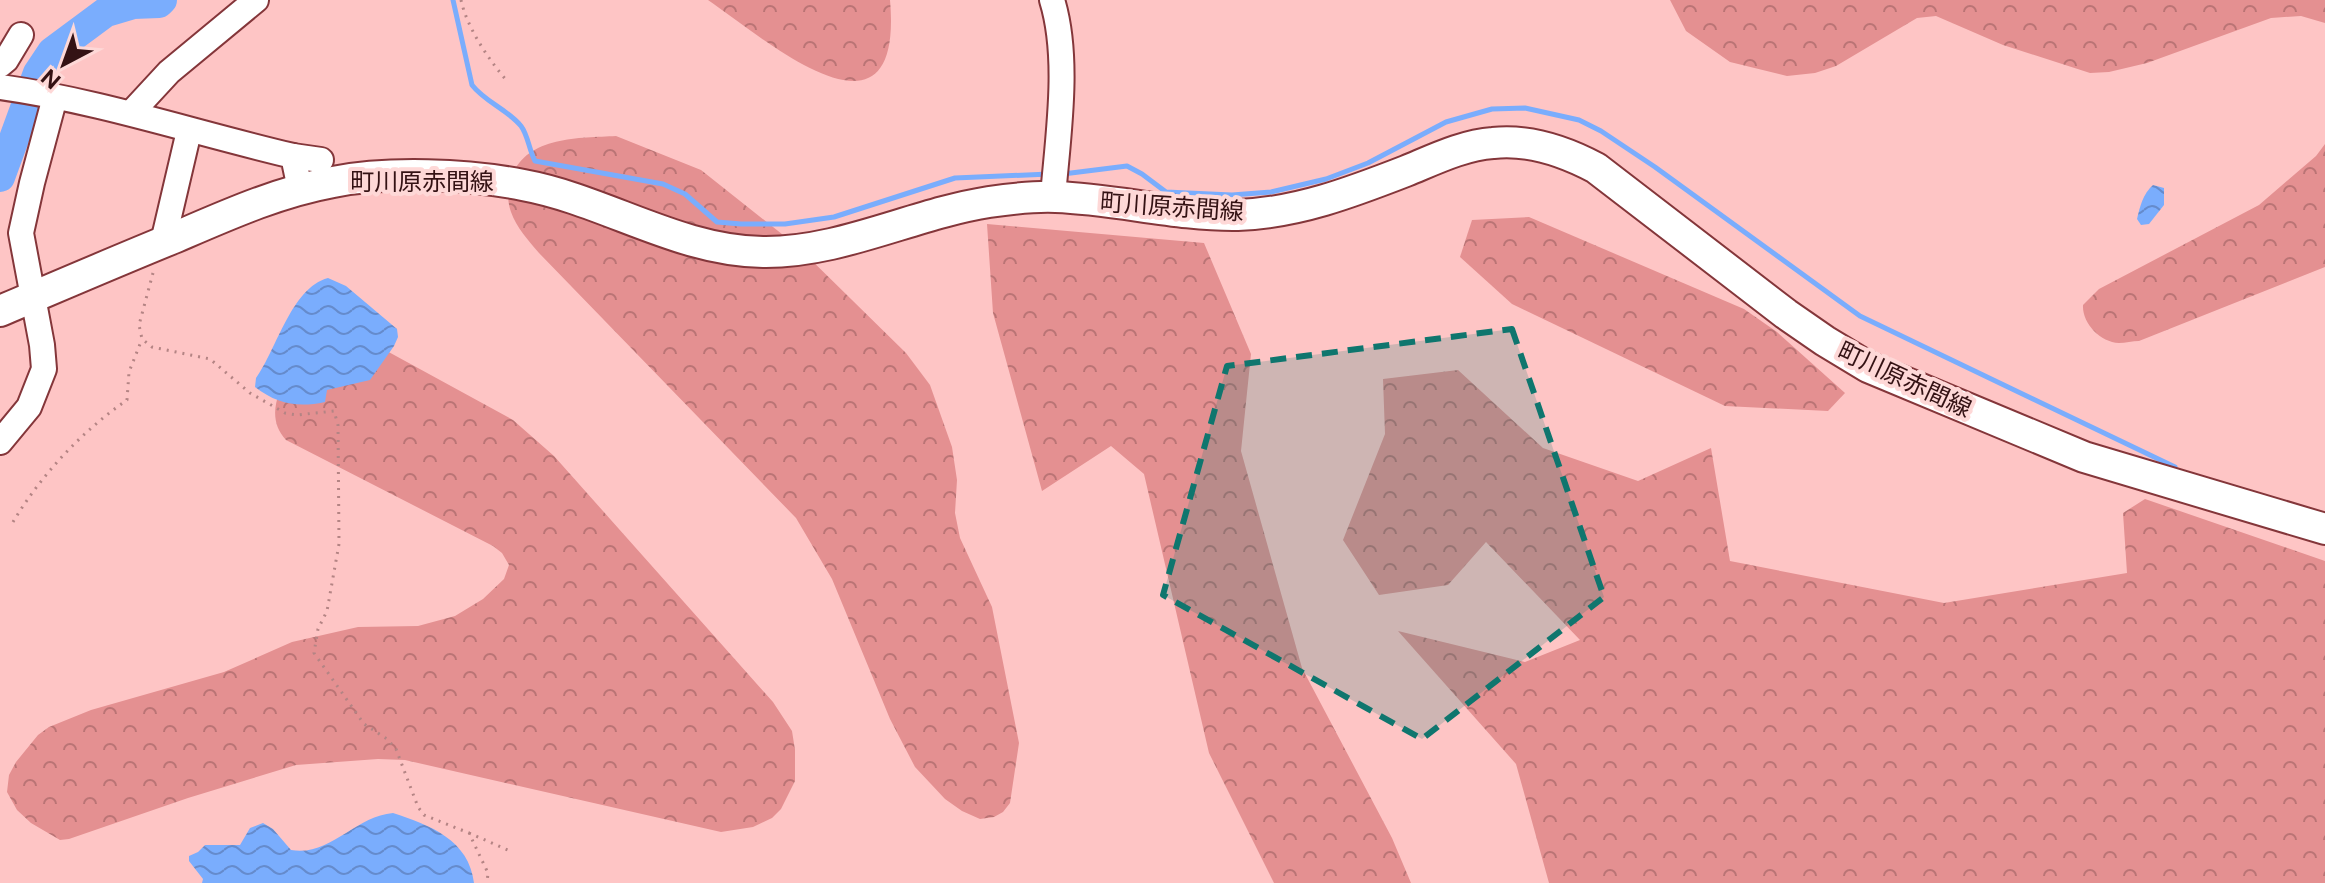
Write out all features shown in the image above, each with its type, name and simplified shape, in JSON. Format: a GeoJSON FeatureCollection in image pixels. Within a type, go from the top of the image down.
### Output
{"type":"FeatureCollection","features":[{"type":"Feature","properties":{"kind":"main road","name":"町川原赤間線"},"geometry":{"type":"LineString","coordinates":[[0,311],[250,206],[300,189],[338,181],[454,177],[490,180],[556,192],[707,245],[763,252],[820,246],[990,202],[1053,196],[1237,215],[1325,201],[1465,149],[1492,143],[1530,144],[1574,156],[1596,168],[1786,314],[1868,367],[2084,457],[2325,529]]}},
{"type":"Feature","properties":{"kind":"street"},"geometry":{"type":"LineString","coordinates":[[132,112],[169,72],[256,0]]}},
{"type":"Feature","properties":{"kind":"street"},"geometry":{"type":"LineString","coordinates":[[1052,0],[1060,69],[1053,196]]}},
{"type":"Feature","properties":{"kind":"street"},"geometry":{"type":"LineString","coordinates":[[21,35],[6,60],[1,76],[55,97],[132,112],[189,131],[321,160]]}},
{"type":"Feature","properties":{"kind":"street"},"geometry":{"type":"LineString","coordinates":[[0,442],[29,407],[44,369],[21,233],[55,97]]}},
{"type":"Feature","properties":{"kind":"street"},"geometry":{"type":"LineString","coordinates":[[163,242],[189,131]]}},
{"type":"Feature","properties":{"kind":"street"},"geometry":{"type":"LineString","coordinates":[[293,156],[300,189]]}},
{"type":"Feature","properties":{"kind":"path"},"geometry":{"type":"LineString","coordinates":[[461,0],[464,13],[507,81]]}},
{"type":"Feature","properties":{"kind":"path"},"geometry":{"type":"LineString","coordinates":[[13,522],[28,498],[91,428],[127,400],[129,372],[142,339],[139,325],[163,242]]}},
{"type":"Feature","properties":{"kind":"path"},"geometry":{"type":"LineString","coordinates":[[142,339],[152,347],[210,359],[250,393],[285,413],[297,415],[334,411],[338,425],[339,544],[327,611],[314,642],[314,653],[364,724],[396,749],[424,815],[510,851]]}},
{"type":"Feature","properties":{"kind":"path"},"geometry":{"type":"LineString","coordinates":[[469,833],[488,873],[487,883]]}},
{"type":"Feature","properties":{"kind":"highlighted area"},"geometry":{"type":"Polygon","coordinates":[[[1512,329],[1604,597],[1422,739],[1163,595],[1227,366],[1512,329]]]}},
{"type":"Feature","properties":{"kind":"green space"},"geometry":{"type":"Polygon","coordinates":[[[708,0],[890,0],[889,48],[875,73],[854,81],[826,75],[794,60],[708,0]]]}},
{"type":"Feature","properties":{"kind":"green space"},"geometry":{"type":"Polygon","coordinates":[[[1670,0],[2325,0],[2325,23],[2301,16],[2271,18],[2147,63],[2090,73],[2003,45],[1936,16],[1917,18],[1836,66],[1815,73],[1787,76],[1730,62],[1686,31],[1670,0]]]}},
{"type":"Feature","properties":{"kind":"green space"},"geometry":{"type":"Polygon","coordinates":[[[616,136],[701,170],[797,246],[906,353],[930,385],[952,447],[957,480],[955,513],[960,538],[992,607],[1019,743],[1010,803],[1003,812],[980,819],[962,811],[945,799],[915,767],[890,719],[832,579],[796,518],[539,253],[516,223],[509,203],[509,185],[519,163],[530,153],[542,146],[571,139],[616,136]]]}},
{"type":"Feature","properties":{"kind":"green space"},"geometry":{"type":"Polygon","coordinates":[[[2325,144],[2325,267],[2139,341],[2112,342],[2089,325],[2083,305],[2099,289],[2259,205],[2316,156],[2325,144]]]}},
{"type":"Feature","properties":{"kind":"green space"},"geometry":{"type":"Polygon","coordinates":[[[1529,217],[1744,309],[1777,332],[1845,393],[1828,411],[1725,406],[1512,304],[1460,257],[1472,220],[1529,217]]]}},
{"type":"Feature","properties":{"kind":"green space"},"geometry":{"type":"Polygon","coordinates":[[[987,224],[1204,243],[1251,354],[1241,451],[1302,668],[1392,838],[1411,883],[1274,883],[1209,753],[1144,474],[1111,446],[1042,491],[993,313],[987,224]]]}},
{"type":"Feature","properties":{"kind":"green space"},"geometry":{"type":"Polygon","coordinates":[[[374,344],[513,420],[554,456],[773,702],[792,731],[795,781],[781,809],[772,818],[753,827],[721,832],[405,760],[378,759],[296,765],[69,839],[60,840],[31,823],[17,810],[7,792],[9,775],[38,735],[49,727],[91,710],[224,672],[292,642],[358,627],[418,626],[455,616],[483,599],[504,579],[509,565],[493,546],[286,440],[279,429],[275,412],[279,393],[374,344]]]}},
{"type":"Feature","properties":{"kind":"green space"},"geometry":{"type":"Polygon","coordinates":[[[1458,370],[1543,448],[1638,481],[1711,448],[1730,561],[1944,603],[2127,573],[2123,513],[2145,499],[2325,561],[2325,883],[1549,883],[1516,764],[1398,631],[1525,662],[1580,640],[1486,542],[1448,585],[1379,595],[1343,540],[1385,434],[1383,379],[1458,370]]]}},
{"type":"Feature","properties":{"kind":"water"},"geometry":{"type":"Polygon","coordinates":[[[2153,185],[2164,188],[2164,205],[2149,224],[2141,225],[2137,219],[2139,209],[2153,185]]]}},
{"type":"Feature","properties":{"kind":"water"},"geometry":{"type":"Polygon","coordinates":[[[328,278],[346,286],[397,329],[398,337],[370,380],[327,390],[325,402],[306,405],[280,401],[255,387],[256,378],[294,306],[315,284],[328,278]]]}},
{"type":"Feature","properties":{"kind":"water"},"geometry":{"type":"Polygon","coordinates":[[[393,813],[446,836],[464,856],[474,883],[202,883],[203,879],[189,861],[189,856],[205,845],[240,845],[250,828],[263,823],[273,829],[291,850],[305,851],[318,848],[367,821],[393,813]]]}},
{"type":"Feature","properties":{"kind":"waterway"},"geometry":{"type":"LineString","coordinates":[[0,177],[38,73],[52,52],[106,12],[162,0]]}},
{"type":"Feature","properties":{"kind":"waterway"},"geometry":{"type":"LineString","coordinates":[[453,0],[472,85],[521,126],[535,161],[663,184],[685,194],[717,222],[785,224],[834,217],[955,178],[1049,174]]}},
{"type":"Feature","properties":{"kind":"waterway"},"geometry":{"type":"LineString","coordinates":[[1063,174],[1127,166],[1166,192],[1232,195],[1271,192],[1326,179],[1368,163],[1446,122],[1492,109],[1525,108],[1579,120],[1655,167],[1860,316],[2175,467]]}}]}
